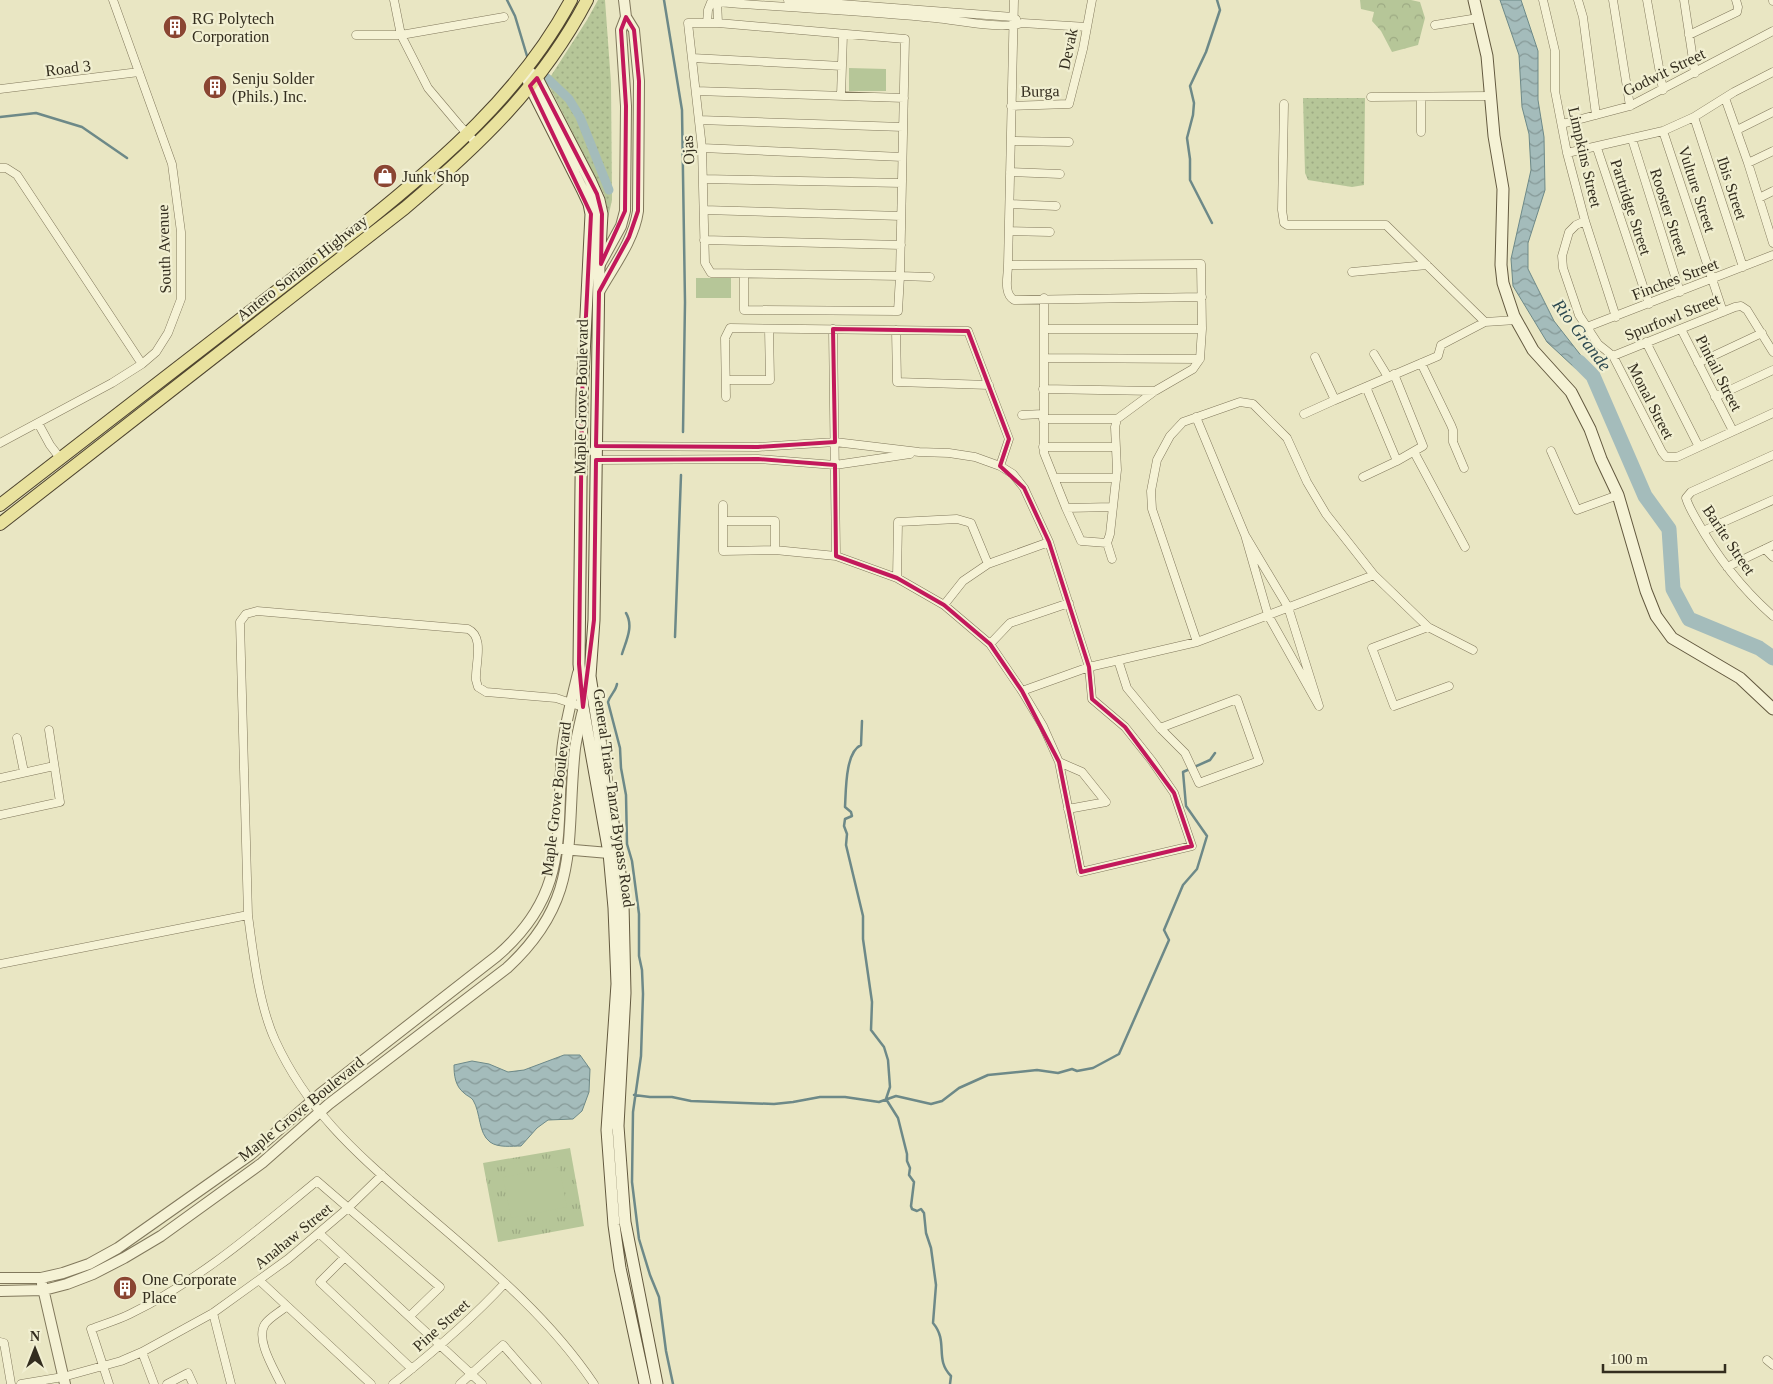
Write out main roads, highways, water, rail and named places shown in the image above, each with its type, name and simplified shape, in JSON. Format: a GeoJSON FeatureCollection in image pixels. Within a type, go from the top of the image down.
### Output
{"type":"FeatureCollection","features":[{"type":"Feature","properties":{"kind":"main road","name":"Antero Soriano Highway"},"geometry":{"type":"LineString","coordinates":[[0,505],[388,204],[467,134],[508,92],[552,33],[571,0]]}},
{"type":"Feature","properties":{"kind":"main road","name":"Antero Soriano Highway"},"geometry":{"type":"LineString","coordinates":[[0,524],[405,208],[457,164],[478,144],[533,82],[561,45],[587,0]]}},
{"type":"Feature","properties":{"kind":"main road"},"geometry":{"type":"LineString","coordinates":[[1474,0],[1487,56],[1495,144],[1503,189],[1501,265],[1503,283],[1516,320],[1533,350],[1571,392],[1590,429],[1601,460],[1618,495],[1646,591],[1656,616],[1672,638],[1740,678],[1773,709]]}},
{"type":"Feature","properties":{"kind":"main road"},"geometry":{"type":"LineString","coordinates":[[526,70],[590,180],[599,200],[602,214],[599,267],[593,292]]}},
{"type":"Feature","properties":{"kind":"main road"},"geometry":{"type":"LineString","coordinates":[[533,82],[590,208],[593,292]]}},
{"type":"Feature","properties":{"kind":"main road","name":"Maple Grove Boulevard"},"geometry":{"type":"LineString","coordinates":[[590,676],[594,620],[596,460],[593,292]]}},
{"type":"Feature","properties":{"kind":"main road","name":"Maple Grove Boulevard"},"geometry":{"type":"LineString","coordinates":[[580,664],[582,397],[593,292]]}},
{"type":"Feature","properties":{"kind":"main road","name":"General Trias–Tanza Bypass Road"},"geometry":{"type":"LineString","coordinates":[[580,664],[583,707],[609,853],[614,908],[617,984],[609,1090],[608,1139],[614,1225],[620,1268],[645,1384]]}},
{"type":"Feature","properties":{"kind":"main road","name":"General Trias–Tanza Bypass Road"},"geometry":{"type":"LineString","coordinates":[[590,676],[618,854],[623,903],[625,993],[618,1126],[625,1222],[657,1384]]}},
{"type":"Feature","properties":{"kind":"water"},"geometry":{"type":"Polygon","coordinates":[[[1500,0],[1521,0],[1538,51],[1538,100],[1544,137],[1545,190],[1528,243],[1528,269],[1554,321],[1586,362],[1593,376],[1575,368],[1547,342],[1513,286],[1511,259],[1531,170],[1529,134],[1522,107],[1519,55],[1500,0]]]}},
{"type":"Feature","properties":{"kind":"water"},"geometry":{"type":"Polygon","coordinates":[[[564,1055],[580,1055],[590,1069],[589,1092],[582,1111],[573,1119],[548,1120],[537,1128],[521,1146],[501,1146],[490,1142],[481,1128],[476,1105],[457,1084],[454,1065],[472,1061],[489,1064],[508,1072],[524,1070],[564,1055]]]}},
{"type":"Feature","properties":{"kind":"waterway"},"geometry":{"type":"LineString","coordinates":[[507,0],[515,16],[527,56]]}},
{"type":"Feature","properties":{"kind":"waterway"},"geometry":{"type":"LineString","coordinates":[[664,0],[682,110],[685,302],[683,432]]}},
{"type":"Feature","properties":{"kind":"waterway"},"geometry":{"type":"LineString","coordinates":[[1212,223],[1190,180],[1187,138],[1194,103],[1190,86],[1206,52],[1220,10],[1217,0]]}},
{"type":"Feature","properties":{"kind":"waterway"},"geometry":{"type":"LineString","coordinates":[[547,78],[569,99],[580,117],[609,190]]}},
{"type":"Feature","properties":{"kind":"waterway"},"geometry":{"type":"LineString","coordinates":[[0,117],[36,113],[82,127],[127,158]]}},
{"type":"Feature","properties":{"kind":"waterway","name":"Rio Grande"},"geometry":{"type":"LineString","coordinates":[[1579,362],[1593,376],[1645,496],[1669,529],[1673,589],[1689,619],[1759,648],[1773,658]]}},
{"type":"Feature","properties":{"kind":"waterway"},"geometry":{"type":"LineString","coordinates":[[675,637],[681,475]]}},
{"type":"Feature","properties":{"kind":"waterway"},"geometry":{"type":"LineString","coordinates":[[622,654],[629,628],[626,613]]}},
{"type":"Feature","properties":{"kind":"waterway"},"geometry":{"type":"LineString","coordinates":[[617,684],[608,702],[620,748],[621,768],[626,795],[627,844],[632,861],[639,914],[639,956],[642,970],[643,994],[641,1056],[633,1112],[632,1182],[639,1239],[659,1297],[666,1351],[673,1384]]}},
{"type":"Feature","properties":{"kind":"waterway"},"geometry":{"type":"LineString","coordinates":[[862,721],[861,745],[852,756],[847,773],[845,807],[851,812],[852,816],[845,819],[846,845],[863,916],[863,939],[872,1002],[871,1030],[884,1047],[888,1060],[890,1087],[886,1099],[898,1118],[910,1168],[909,1175],[914,1182],[911,1206],[912,1209],[917,1211],[921,1209],[924,1213],[936,1285],[933,1323],[940,1337],[943,1363],[951,1376],[950,1384]]}},
{"type":"Feature","properties":{"kind":"waterway"},"geometry":{"type":"LineString","coordinates":[[634,1095],[672,1097],[691,1101],[774,1104],[820,1097],[845,1097],[879,1102],[896,1096],[931,1104],[942,1101],[959,1088],[988,1075],[1037,1070],[1058,1073],[1072,1069],[1077,1071],[1093,1068],[1119,1054],[1169,940],[1164,930],[1183,885],[1197,869],[1207,836],[1186,806],[1183,772],[1210,760],[1215,753]]}},
{"type":"Feature","properties":{"kind":"place","name":"RG Polytech Corporation"},"geometry":{"type":"Point","coordinates":[175,27]}},
{"type":"Feature","properties":{"kind":"place","name":"Senju Solder (Phils.) Inc."},"geometry":{"type":"Point","coordinates":[215,87]}},
{"type":"Feature","properties":{"kind":"place","name":"Junk Shop"},"geometry":{"type":"Point","coordinates":[385,176]}},
{"type":"Feature","properties":{"kind":"place","name":"One Corporate Place"},"geometry":{"type":"Point","coordinates":[125,1288]}}]}
